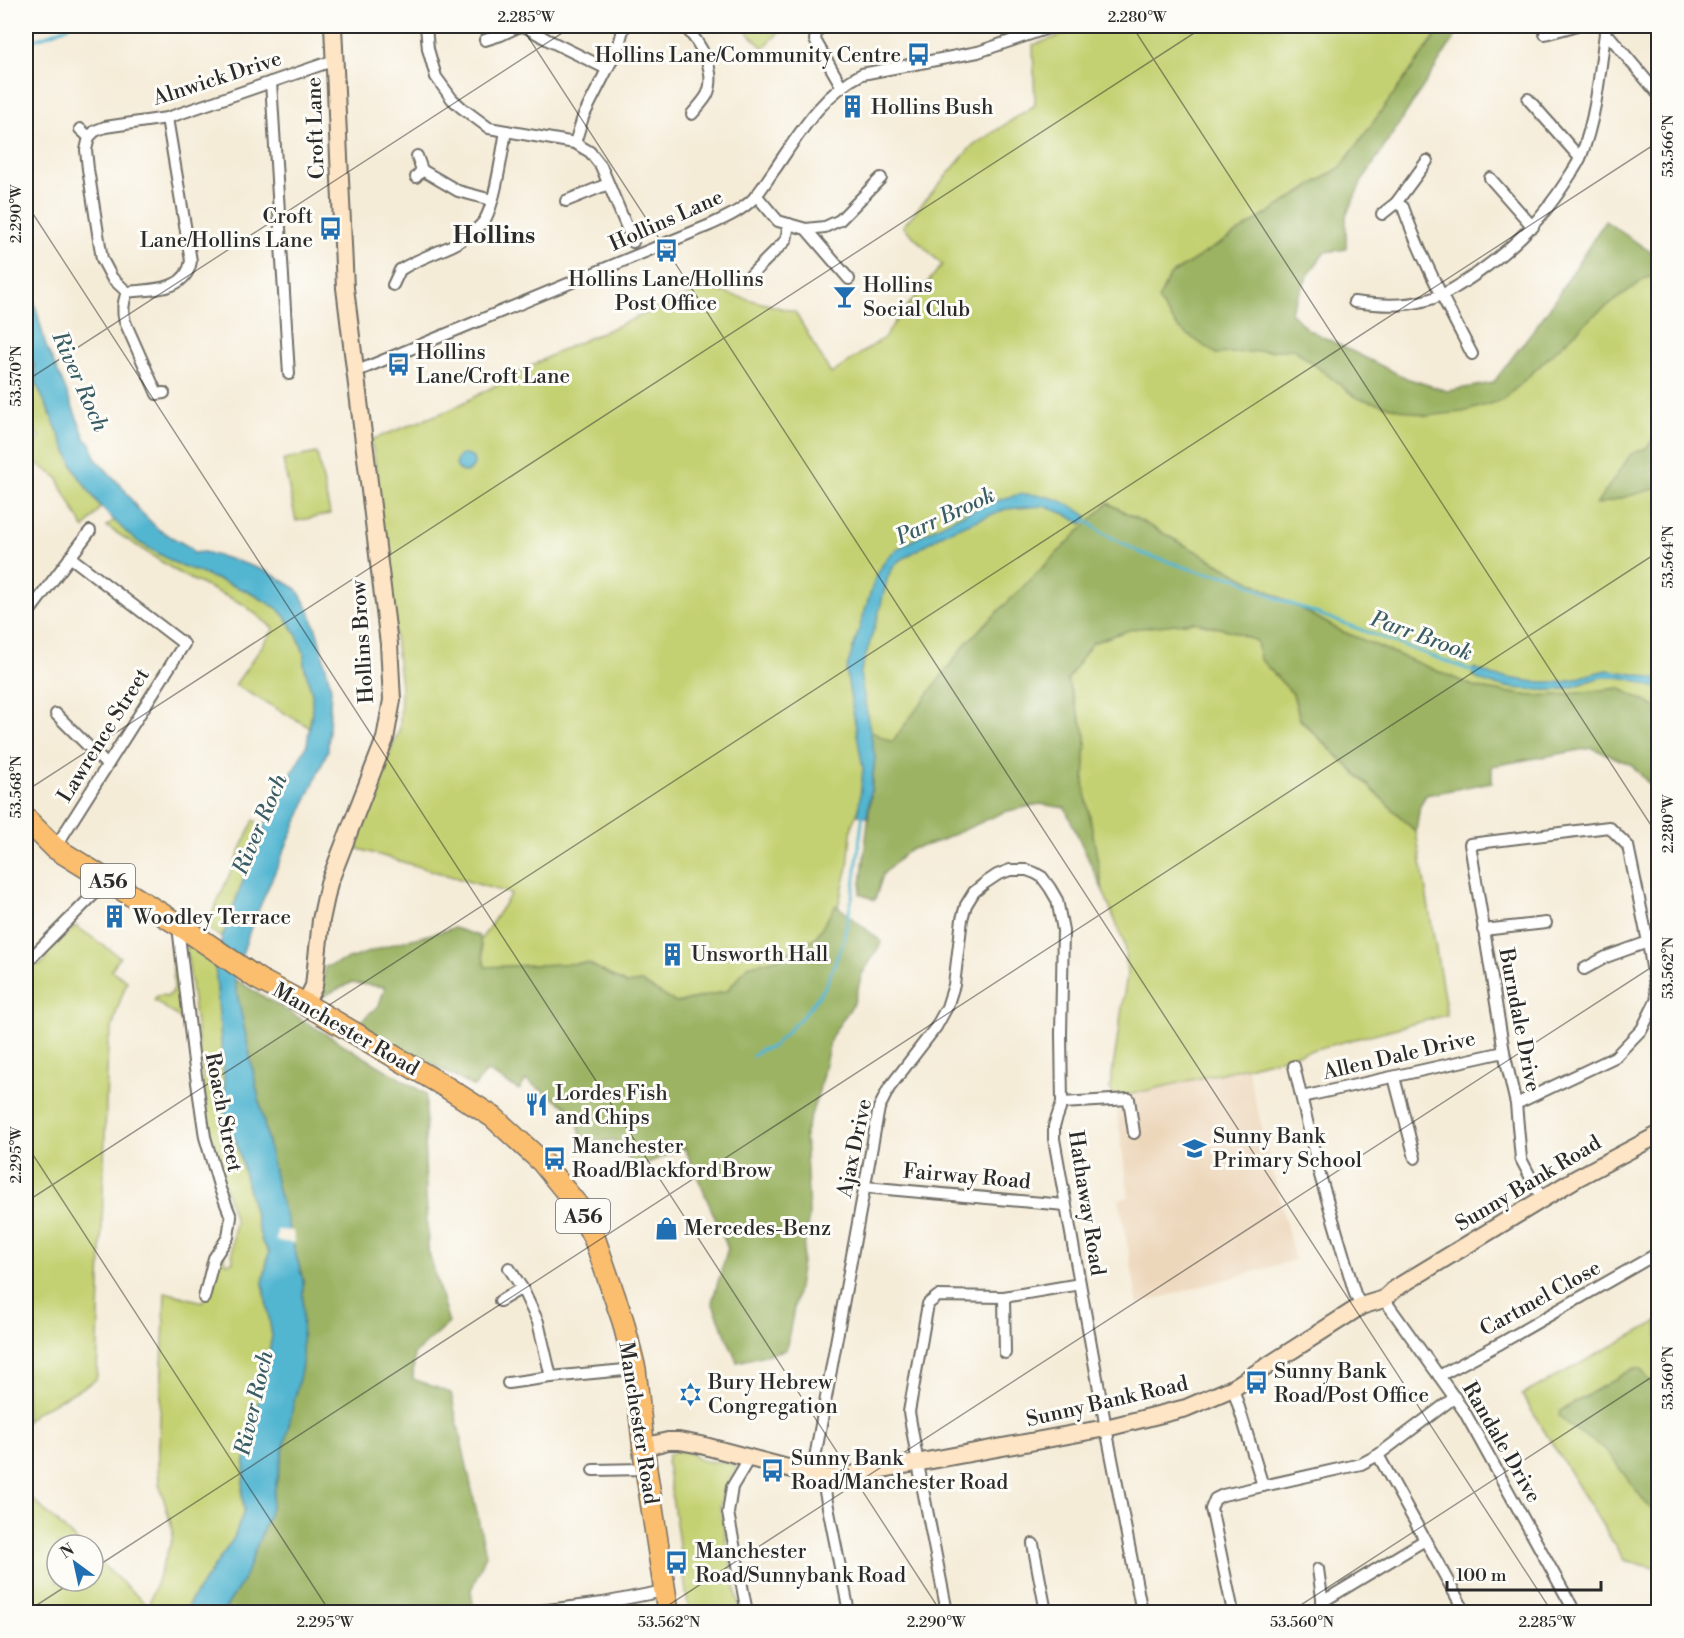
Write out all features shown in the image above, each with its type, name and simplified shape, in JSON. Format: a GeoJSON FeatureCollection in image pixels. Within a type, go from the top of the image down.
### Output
{"type":"FeatureCollection","features":[{"type":"Feature","properties":{"kind":"highway","name":"A56"},"geometry":{"type":"LineString","coordinates":[[28,828],[55,848],[190,932]]}},
{"type":"Feature","properties":{"kind":"highway","name":"Manchester Road"},"geometry":{"type":"LineString","coordinates":[[190,932],[258,979],[305,1004],[493,1117],[542,1162],[577,1205],[595,1240],[623,1321],[635,1369],[646,1469],[668,1612]]}},
{"type":"Feature","properties":{"kind":"street","name":"Croft Lane"},"geometry":{"type":"LineString","coordinates":[[333,26],[345,288],[355,372]]}},
{"type":"Feature","properties":{"kind":"street"},"geometry":{"type":"LineString","coordinates":[[426,26],[431,64],[442,88],[462,108],[489,128],[575,144],[590,152],[601,166],[633,242]]}},
{"type":"Feature","properties":{"kind":"street"},"geometry":{"type":"LineString","coordinates":[[485,40],[524,26],[607,69]]}},
{"type":"Feature","properties":{"kind":"street"},"geometry":{"type":"LineString","coordinates":[[575,144],[583,117],[618,48],[624,26]]}},
{"type":"Feature","properties":{"kind":"street"},"geometry":{"type":"LineString","coordinates":[[684,26],[707,61],[711,75],[707,95],[692,114]]}},
{"type":"Feature","properties":{"kind":"street"},"geometry":{"type":"LineString","coordinates":[[816,26],[814,40],[842,87]]}},
{"type":"Feature","properties":{"kind":"street","name":"Hollins Lane"},"geometry":{"type":"LineString","coordinates":[[355,372],[710,225],[742,208],[756,195],[821,106],[842,87],[862,74],[978,52],[1054,26]]}},
{"type":"Feature","properties":{"kind":"street"},"geometry":{"type":"LineString","coordinates":[[1545,34],[1575,26]]}},
{"type":"Feature","properties":{"kind":"street"},"geometry":{"type":"LineString","coordinates":[[1605,31],[1659,94]]}},
{"type":"Feature","properties":{"kind":"street"},"geometry":{"type":"LineString","coordinates":[[1354,302],[1407,304],[1426,301],[1441,295],[1464,283],[1503,254],[1533,227],[1557,195],[1580,158],[1592,119],[1605,31]]}},
{"type":"Feature","properties":{"kind":"street","name":"Alnwick Drive"},"geometry":{"type":"LineString","coordinates":[[89,137],[95,131],[105,127],[167,118],[335,60]]}},
{"type":"Feature","properties":{"kind":"street"},"geometry":{"type":"LineString","coordinates":[[271,82],[289,374]]}},
{"type":"Feature","properties":{"kind":"street"},"geometry":{"type":"LineString","coordinates":[[1528,99],[1580,158]]}},
{"type":"Feature","properties":{"kind":"street"},"geometry":{"type":"LineString","coordinates":[[127,292],[172,285],[181,281],[188,274],[190,267],[191,261],[167,118]]}},
{"type":"Feature","properties":{"kind":"street"},"geometry":{"type":"LineString","coordinates":[[80,129],[89,137],[86,150],[88,169],[102,259],[112,278],[127,292]]}},
{"type":"Feature","properties":{"kind":"street"},"geometry":{"type":"LineString","coordinates":[[393,285],[400,270],[455,244],[478,228],[488,215],[506,131]]}},
{"type":"Feature","properties":{"kind":"street"},"geometry":{"type":"LineString","coordinates":[[417,156],[419,174],[458,191],[492,200]]}},
{"type":"Feature","properties":{"kind":"street"},"geometry":{"type":"LineString","coordinates":[[1382,214],[1396,203],[1427,161]]}},
{"type":"Feature","properties":{"kind":"street"},"geometry":{"type":"LineString","coordinates":[[756,195],[778,221],[806,229],[825,227],[840,220],[881,178]]}},
{"type":"Feature","properties":{"kind":"street"},"geometry":{"type":"LineString","coordinates":[[1490,178],[1533,227]]}},
{"type":"Feature","properties":{"kind":"street"},"geometry":{"type":"LineString","coordinates":[[567,201],[608,184]]}},
{"type":"Feature","properties":{"kind":"street"},"geometry":{"type":"LineString","coordinates":[[1396,203],[1403,207],[1441,295],[1472,354]]}},
{"type":"Feature","properties":{"kind":"street"},"geometry":{"type":"LineString","coordinates":[[747,279],[786,240],[789,224]]}},
{"type":"Feature","properties":{"kind":"street"},"geometry":{"type":"LineString","coordinates":[[806,229],[849,279]]}},
{"type":"Feature","properties":{"kind":"street"},"geometry":{"type":"LineString","coordinates":[[127,292],[123,302],[124,322],[156,394],[164,393]]}},
{"type":"Feature","properties":{"kind":"street","name":"Hollins Brow"},"geometry":{"type":"LineString","coordinates":[[305,1004],[314,986],[321,920],[329,883],[385,739],[393,700],[389,644],[355,372]]}},
{"type":"Feature","properties":{"kind":"street"},"geometry":{"type":"LineString","coordinates":[[26,616],[90,531]]}},
{"type":"Feature","properties":{"kind":"street","name":"Lawrence Street"},"geometry":{"type":"LineString","coordinates":[[55,848],[184,644],[70,557]]}},
{"type":"Feature","properties":{"kind":"street"},"geometry":{"type":"LineString","coordinates":[[56,714],[107,765]]}},
{"type":"Feature","properties":{"kind":"street","name":"Burndale Drive"},"geometry":{"type":"LineString","coordinates":[[1542,1199],[1521,1159],[1516,1104],[1504,1052],[1470,844],[1609,827],[1628,846],[1648,942]]}},
{"type":"Feature","properties":{"kind":"street","name":"Hathaway Road"},"geometry":{"type":"LineString","coordinates":[[1010,870],[1027,870],[1041,877],[1057,900],[1064,930],[1062,1103],[1054,1126],[1054,1139],[1142,1612]]}},
{"type":"Feature","properties":{"kind":"street","name":"Ajax Drive"},"geometry":{"type":"LineString","coordinates":[[817,1475],[879,1108],[889,1088],[936,1027],[947,1007],[954,985],[962,919],[966,905],[974,892],[985,883],[997,874],[1010,870]]}},
{"type":"Feature","properties":{"kind":"street"},"geometry":{"type":"LineString","coordinates":[[26,963],[107,881]]}},
{"type":"Feature","properties":{"kind":"street"},"geometry":{"type":"LineString","coordinates":[[1483,930],[1546,923]]}},
{"type":"Feature","properties":{"kind":"street","name":"Roach Street"},"geometry":{"type":"LineString","coordinates":[[190,932],[179,935],[194,1062],[205,1137],[219,1189],[231,1217],[228,1237],[214,1258],[204,1298]]}},
{"type":"Feature","properties":{"kind":"street"},"geometry":{"type":"LineString","coordinates":[[1516,1104],[1615,1057],[1642,1029],[1656,999],[1648,942],[1606,957],[1584,969]]}},
{"type":"Feature","properties":{"kind":"street","name":"Allen Dale Drive"},"geometry":{"type":"LineString","coordinates":[[1302,1097],[1504,1052]]}},
{"type":"Feature","properties":{"kind":"street"},"geometry":{"type":"LineString","coordinates":[[1294,1066],[1319,1172],[1354,1294],[1361,1305]]}},
{"type":"Feature","properties":{"kind":"street"},"geometry":{"type":"LineString","coordinates":[[1394,1077],[1415,1158]]}},
{"type":"Feature","properties":{"kind":"street"},"geometry":{"type":"LineString","coordinates":[[1062,1103],[1129,1099],[1134,1133]]}},
{"type":"Feature","properties":{"kind":"street","name":"Sunny Bank Road"},"geometry":{"type":"LineString","coordinates":[[644,1447],[679,1441],[834,1478],[1106,1428],[1186,1408],[1233,1388],[1361,1305],[1384,1299],[1396,1288],[1542,1199],[1611,1159],[1659,1135]]}},
{"type":"Feature","properties":{"kind":"street","name":"Fairway Road"},"geometry":{"type":"LineString","coordinates":[[865,1187],[1065,1205]]}},
{"type":"Feature","properties":{"kind":"street","name":"Cartmel Close"},"geometry":{"type":"LineString","coordinates":[[1439,1376],[1659,1253]]}},
{"type":"Feature","properties":{"kind":"street"},"geometry":{"type":"LineString","coordinates":[[509,1268],[522,1288],[538,1322],[551,1377]]}},
{"type":"Feature","properties":{"kind":"street"},"geometry":{"type":"LineString","coordinates":[[948,1612],[909,1412],[928,1304],[938,1296],[1004,1297],[1080,1284]]}},
{"type":"Feature","properties":{"kind":"street"},"geometry":{"type":"LineString","coordinates":[[500,1301],[522,1288]]}},
{"type":"Feature","properties":{"kind":"street"},"geometry":{"type":"LineString","coordinates":[[1004,1297],[1005,1353]]}},
{"type":"Feature","properties":{"kind":"street","name":"Randale Drive"},"geometry":{"type":"LineString","coordinates":[[1384,1299],[1464,1411],[1575,1612]]}},
{"type":"Feature","properties":{"kind":"street"},"geometry":{"type":"LineString","coordinates":[[508,1383],[635,1369]]}},
{"type":"Feature","properties":{"kind":"street"},"geometry":{"type":"LineString","coordinates":[[1233,1388],[1263,1486]]}},
{"type":"Feature","properties":{"kind":"street"},"geometry":{"type":"LineString","coordinates":[[1233,1612],[1213,1518],[1212,1503],[1215,1499],[1223,1495],[1361,1464],[1378,1455],[1455,1397]]}},
{"type":"Feature","properties":{"kind":"street"},"geometry":{"type":"LineString","coordinates":[[1378,1455],[1465,1612]]}},
{"type":"Feature","properties":{"kind":"street"},"geometry":{"type":"LineString","coordinates":[[747,1612],[728,1513],[732,1487],[750,1457]]}},
{"type":"Feature","properties":{"kind":"street"},"geometry":{"type":"LineString","coordinates":[[593,1470],[646,1469]]}},
{"type":"Feature","properties":{"kind":"street"},"geometry":{"type":"LineString","coordinates":[[817,1475],[849,1612]]}},
{"type":"Feature","properties":{"kind":"street"},"geometry":{"type":"LineString","coordinates":[[1318,1569],[1323,1607],[1425,1540]]}},
{"type":"Feature","properties":{"kind":"street"},"geometry":{"type":"LineString","coordinates":[[1032,1544],[1046,1612]]}},
{"type":"Feature","properties":{"kind":"street"},"geometry":{"type":"LineString","coordinates":[[538,1612],[603,1603],[664,1591]]}},
{"type":"Feature","properties":{"kind":"shaded area","name":"Sunny Bank Primary School"},"geometry":{"type":"Polygon","coordinates":[[[1247,1067],[1295,1260],[1138,1304],[1119,1199],[1129,1197],[1115,1098],[1247,1067]]]}},
{"type":"Feature","properties":{"kind":"green space"},"geometry":{"type":"Polygon","coordinates":[[[741,26],[786,26],[763,48],[741,26]]]}},
{"type":"Feature","properties":{"kind":"green space"},"geometry":{"type":"Polygon","coordinates":[[[1088,26],[1443,26],[1341,167],[1170,275],[1216,354],[1294,349],[1357,398],[1503,400],[1593,316],[1646,278],[1658,276],[1658,708],[1619,688],[1530,696],[1478,688],[1341,631],[1108,503],[892,743],[852,824],[848,867],[838,907],[816,937],[781,958],[748,966],[727,991],[676,1003],[641,982],[626,984],[588,963],[485,967],[480,941],[511,894],[352,847],[400,728],[401,686],[379,509],[377,473],[371,440],[452,409],[559,351],[704,287],[795,312],[831,374],[885,337],[896,320],[942,265],[903,226],[971,147],[1035,105],[1033,45],[1088,26]]]}},
{"type":"Feature","properties":{"kind":"green space"},"geometry":{"type":"Polygon","coordinates":[[[1443,26],[1462,26],[1361,183],[1346,216],[1346,249],[1325,252],[1309,274],[1290,312],[1307,329],[1406,378],[1447,391],[1493,383],[1549,309],[1605,221],[1658,257],[1658,276],[1646,278],[1593,316],[1503,400],[1463,412],[1426,416],[1357,398],[1294,349],[1216,354],[1178,328],[1158,300],[1170,275],[1341,167],[1443,26]]]}},
{"type":"Feature","properties":{"kind":"green space"},"geometry":{"type":"Polygon","coordinates":[[[34,364],[37,385],[76,472],[101,507],[84,529],[58,478],[26,456],[26,452],[40,437],[26,424],[26,368],[34,364]]]}},
{"type":"Feature","properties":{"kind":"green space"},"geometry":{"type":"Polygon","coordinates":[[[1658,434],[1658,488],[1596,505],[1631,454],[1646,448],[1658,434]]]}},
{"type":"Feature","properties":{"kind":"green space"},"geometry":{"type":"Polygon","coordinates":[[[317,453],[330,514],[296,521],[283,460],[317,453]]]}},
{"type":"Feature","properties":{"kind":"green space"},"geometry":{"type":"Polygon","coordinates":[[[1108,503],[1341,631],[1478,688],[1530,696],[1619,688],[1658,708],[1658,794],[1632,765],[1592,748],[1492,766],[1492,782],[1426,795],[1420,805],[1416,832],[1300,719],[1293,694],[1260,659],[1257,641],[1232,631],[1194,622],[1132,629],[1092,643],[1067,680],[1086,736],[1084,785],[1103,891],[1065,808],[1040,804],[1004,812],[937,842],[909,850],[883,874],[875,900],[860,894],[874,767],[866,729],[892,742],[967,642],[1108,503]]]}},
{"type":"Feature","properties":{"kind":"green space"},"geometry":{"type":"Polygon","coordinates":[[[115,520],[127,533],[205,575],[247,591],[277,608],[298,637],[304,653],[304,665],[312,693],[309,727],[235,685],[274,629],[243,604],[182,575],[106,526],[115,520]]]}},
{"type":"Feature","properties":{"kind":"green space"},"geometry":{"type":"Polygon","coordinates":[[[1194,621],[1232,631],[1257,641],[1260,659],[1293,694],[1300,720],[1416,832],[1447,1015],[1247,1067],[1115,1098],[1110,1088],[1127,974],[1124,942],[1103,891],[1084,785],[1086,735],[1067,680],[1092,643],[1132,629],[1194,621]]]}},
{"type":"Feature","properties":{"kind":"green space"},"geometry":{"type":"Polygon","coordinates":[[[254,820],[264,827],[222,938],[206,927],[254,820]]]}},
{"type":"Feature","properties":{"kind":"green space"},"geometry":{"type":"Polygon","coordinates":[[[836,905],[882,942],[862,974],[854,1003],[831,1037],[819,1091],[805,1133],[809,1214],[786,1350],[737,1362],[712,1302],[728,1248],[685,1148],[635,1168],[615,1140],[594,1142],[581,1136],[576,1113],[526,1080],[519,1090],[487,1071],[474,1087],[358,1024],[379,1005],[385,987],[351,983],[321,997],[325,967],[393,944],[454,928],[479,936],[485,967],[588,963],[626,984],[641,982],[676,1003],[727,991],[748,966],[781,958],[816,937],[836,905]]]}},
{"type":"Feature","properties":{"kind":"green space"},"geometry":{"type":"Polygon","coordinates":[[[76,926],[120,957],[111,970],[127,981],[108,1043],[97,1375],[91,1383],[35,1413],[26,1422],[26,973],[34,965],[40,965],[46,959],[46,953],[76,926]]]}},
{"type":"Feature","properties":{"kind":"green space"},"geometry":{"type":"Polygon","coordinates":[[[171,941],[176,942],[184,1021],[154,1000],[157,996],[167,997],[174,989],[171,941]]]}},
{"type":"Feature","properties":{"kind":"green space"},"geometry":{"type":"Polygon","coordinates":[[[186,944],[215,964],[225,1092],[224,1112],[237,1145],[262,1242],[269,1251],[263,1283],[272,1336],[261,1394],[248,1433],[242,1494],[244,1511],[234,1538],[183,1612],[26,1612],[26,1493],[68,1533],[45,1533],[45,1593],[105,1593],[105,1567],[148,1606],[173,1531],[159,1483],[158,1467],[165,1292],[203,1302],[223,1249],[225,1263],[233,1262],[232,1245],[235,1221],[210,1138],[186,944]]]}},
{"type":"Feature","properties":{"kind":"green space"},"geometry":{"type":"Polygon","coordinates":[[[234,979],[426,1094],[425,1161],[428,1250],[449,1323],[414,1354],[413,1379],[451,1393],[486,1555],[471,1590],[474,1612],[223,1612],[243,1581],[303,1280],[277,1186],[234,979]]]}},
{"type":"Feature","properties":{"kind":"green space"},"geometry":{"type":"Polygon","coordinates":[[[1658,1321],[1658,1569],[1624,1560],[1522,1395],[1658,1321]]]}},
{"type":"Feature","properties":{"kind":"green space"},"geometry":{"type":"Polygon","coordinates":[[[1634,1368],[1641,1369],[1658,1394],[1658,1514],[1648,1506],[1605,1449],[1574,1429],[1559,1416],[1560,1411],[1634,1368]]]}},
{"type":"Feature","properties":{"kind":"green space"},"geometry":{"type":"Polygon","coordinates":[[[677,1451],[691,1453],[701,1460],[731,1463],[737,1466],[723,1491],[720,1508],[740,1612],[689,1612],[667,1463],[669,1454],[677,1451]]]}},
{"type":"Feature","properties":{"kind":"water"},"geometry":{"type":"Polygon","coordinates":[[[26,270],[46,346],[86,440],[91,443],[95,458],[124,489],[137,508],[159,530],[191,548],[193,553],[204,552],[237,561],[268,572],[297,589],[309,610],[318,635],[331,688],[328,750],[251,927],[234,979],[277,1186],[303,1280],[302,1365],[270,1512],[243,1581],[223,1612],[183,1612],[234,1538],[244,1511],[242,1494],[248,1433],[261,1394],[272,1336],[263,1283],[269,1252],[262,1242],[237,1145],[224,1112],[225,1092],[215,964],[222,938],[264,827],[307,744],[312,693],[304,665],[304,653],[298,637],[277,608],[247,591],[175,563],[140,543],[101,507],[76,472],[37,385],[26,333],[26,270]]]}},
{"type":"Feature","properties":{"kind":"water"},"geometry":{"type":"Polygon","coordinates":[[[461,454],[469,454],[474,459],[472,470],[461,472],[456,467],[456,459],[461,454]]]}},
{"type":"Feature","properties":{"kind":"water"},"geometry":{"type":"Polygon","coordinates":[[[1021,494],[1056,499],[1088,517],[1082,524],[1044,506],[1006,509],[945,533],[896,563],[888,576],[860,674],[875,758],[867,817],[858,815],[863,769],[846,671],[874,581],[886,560],[904,545],[979,507],[1021,494]]]}},
{"type":"Feature","properties":{"kind":"water"},"geometry":{"type":"Polygon","coordinates":[[[1474,668],[1495,676],[1535,682],[1565,682],[1608,670],[1658,680],[1658,689],[1618,677],[1599,678],[1564,689],[1516,688],[1479,680],[1473,675],[1474,668]]]}},
{"type":"Feature","properties":{"kind":"pier"},"geometry":{"type":"Polygon","coordinates":[[[277,1230],[293,1231],[294,1243],[276,1241],[277,1230]]]}},
{"type":"Feature","properties":{"kind":"waterway"},"geometry":{"type":"LineString","coordinates":[[26,42],[69,26]]}},
{"type":"Feature","properties":{"kind":"waterway","name":"Parr Brook"},"geometry":{"type":"LineString","coordinates":[[1082,517],[1101,532],[1141,553],[1200,572],[1235,577],[1278,599],[1475,672]]}},
{"type":"Feature","properties":{"kind":"waterway","name":"Parr Brook"},"geometry":{"type":"LineString","coordinates":[[753,1056],[760,1050],[772,1047],[803,1016],[824,989],[843,943],[854,887],[863,813]]}},
{"type":"Feature","properties":{"kind":"place","name":"Hollins Lane/Community Centre"},"geometry":{"type":"Point","coordinates":[919,55]}},
{"type":"Feature","properties":{"kind":"place","name":"Hollins Bush"},"geometry":{"type":"Point","coordinates":[853,107]}},
{"type":"Feature","properties":{"kind":"place","name":"Croft Lane/Hollins Lane"},"geometry":{"type":"Point","coordinates":[331,228]}},
{"type":"Feature","properties":{"kind":"place","name":"Hollins Lane/Hollins Post Office"},"geometry":{"type":"Point","coordinates":[666,251]}},
{"type":"Feature","properties":{"kind":"place","name":"Hollins Social Club"},"geometry":{"type":"Point","coordinates":[845,297]}},
{"type":"Feature","properties":{"kind":"place","name":"Hollins Lane/Croft Lane"},"geometry":{"type":"Point","coordinates":[398,364]}},
{"type":"Feature","properties":{"kind":"place","name":"Woodley Terrace"},"geometry":{"type":"Point","coordinates":[115,917]}},
{"type":"Feature","properties":{"kind":"place","name":"Unsworth Hall"},"geometry":{"type":"Point","coordinates":[673,954]}},
{"type":"Feature","properties":{"kind":"place","name":"Lordes Fish and Chips"},"geometry":{"type":"Point","coordinates":[537,1105]}},
{"type":"Feature","properties":{"kind":"place","name":"Sunny Bank Primary School"},"geometry":{"type":"Point","coordinates":[1195,1148]}},
{"type":"Feature","properties":{"kind":"place","name":"Manchester Road/Blackford Brow"},"geometry":{"type":"Point","coordinates":[554,1158]}},
{"type":"Feature","properties":{"kind":"place","name":"Mercedes-Benz"},"geometry":{"type":"Point","coordinates":[666,1228]}},
{"type":"Feature","properties":{"kind":"place","name":"Sunny Bank Road/Post Office"},"geometry":{"type":"Point","coordinates":[1256,1383]}},
{"type":"Feature","properties":{"kind":"place","name":"Bury Hebrew Congregation"},"geometry":{"type":"Point","coordinates":[690,1394]}},
{"type":"Feature","properties":{"kind":"place","name":"Sunny Bank Road/Manchester Road"},"geometry":{"type":"Point","coordinates":[773,1470]}},
{"type":"Feature","properties":{"kind":"place","name":"Manchester Road/Sunnybank Road"},"geometry":{"type":"Point","coordinates":[677,1563]}},
{"type":"Feature","properties":{"kind":"district","name":"Hollins"},"geometry":{"type":"Point","coordinates":[494,235]}},
{"type":"Feature","properties":{"kind":"water label","name":"River Roch"},"geometry":{"type":"Point","coordinates":[81,381]}},
{"type":"Feature","properties":{"kind":"water label","name":"River Roch"},"geometry":{"type":"Point","coordinates":[259,824]}},
{"type":"Feature","properties":{"kind":"water label","name":"River Roch"},"geometry":{"type":"Point","coordinates":[253,1403]}}]}
